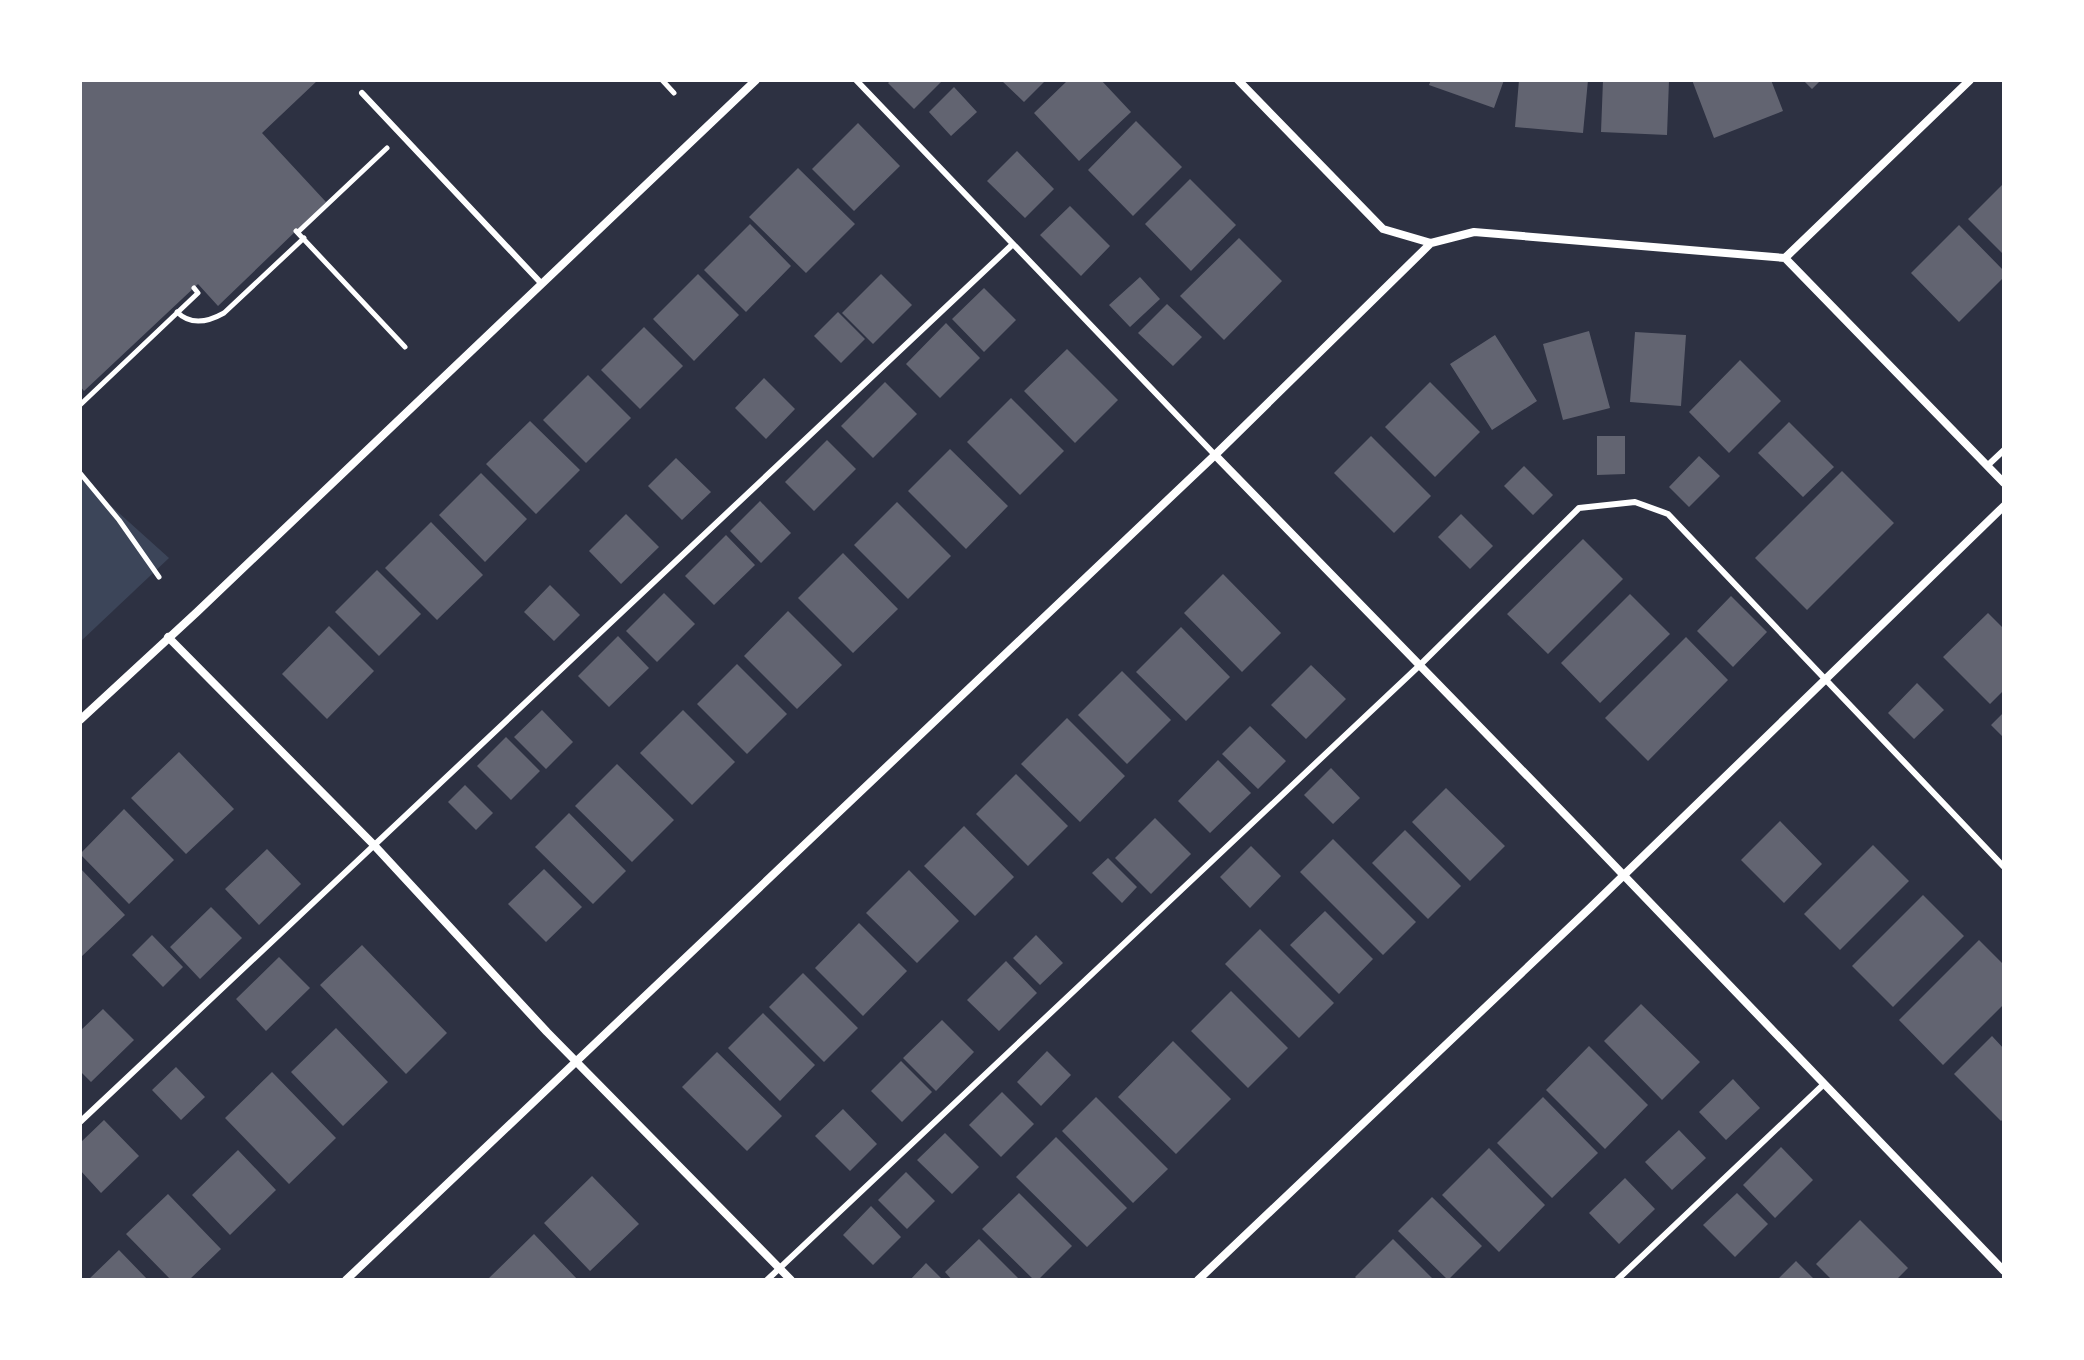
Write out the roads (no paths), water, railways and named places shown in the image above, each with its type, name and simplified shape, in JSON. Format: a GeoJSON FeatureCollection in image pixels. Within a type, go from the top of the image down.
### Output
{"type":"FeatureCollection","features":[{"type":"Feature","properties":{"kind":"street"},"geometry":{"type":"LineString","coordinates":[[80,720],[756,80]]}},
{"type":"Feature","properties":{"kind":"street"},"geometry":{"type":"LineString","coordinates":[[1238,80],[1383,229],[1431,243]]}},
{"type":"Feature","properties":{"kind":"street"},"geometry":{"type":"LineString","coordinates":[[1785,258],[1970,80]]}},
{"type":"Feature","properties":{"kind":"street"},"geometry":{"type":"LineString","coordinates":[[346,1280],[1215,455],[1431,243],[1474,232],[1785,258],[2004,483]]}},
{"type":"Feature","properties":{"kind":"street"},"geometry":{"type":"LineString","coordinates":[[1215,455],[2004,1271]]}},
{"type":"Feature","properties":{"kind":"street"},"geometry":{"type":"LineString","coordinates":[[1198,1280],[2004,506]]}},
{"type":"Feature","properties":{"kind":"street"},"geometry":{"type":"LineString","coordinates":[[168,637],[373,844],[577,1062],[791,1280]]}},
{"type":"Feature","properties":{"kind":"lane"},"geometry":{"type":"LineString","coordinates":[[856,80],[1215,455]]}},
{"type":"Feature","properties":{"kind":"lane"},"geometry":{"type":"LineString","coordinates":[[362,93],[541,283]]}},
{"type":"Feature","properties":{"kind":"lane"},"geometry":{"type":"LineString","coordinates":[[80,1122],[1013,244]]}},
{"type":"Feature","properties":{"kind":"lane"},"geometry":{"type":"LineString","coordinates":[[1987,466],[2004,450]]}},
{"type":"Feature","properties":{"kind":"lane"},"geometry":{"type":"LineString","coordinates":[[767,1280],[1420,665],[1579,508],[1635,502],[1668,514],[2004,867]]}},
{"type":"Feature","properties":{"kind":"lane"},"geometry":{"type":"LineString","coordinates":[[1617,1280],[1824,1084]]}}]}
